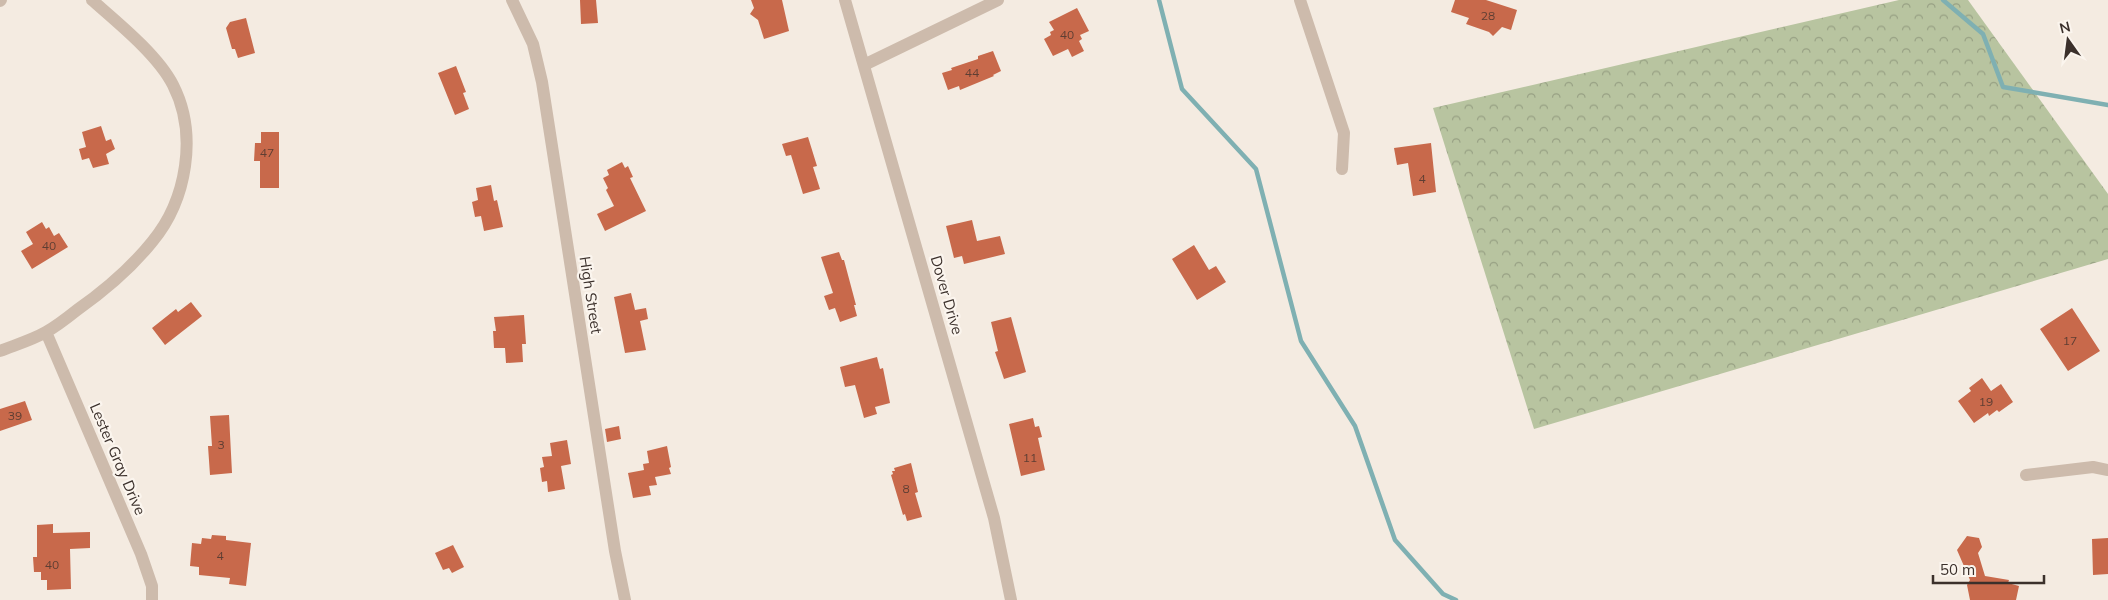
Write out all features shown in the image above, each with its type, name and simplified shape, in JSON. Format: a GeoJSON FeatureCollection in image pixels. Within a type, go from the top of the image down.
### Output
{"type":"FeatureCollection","features":[{"type":"Feature","properties":{"kind":"street"},"geometry":{"type":"LineString","coordinates":[[0,351],[46,332],[104,291],[153,241],[171,212],[184,175],[187,143],[183,115],[172,84],[148,51],[92,0]]}},
{"type":"Feature","properties":{"kind":"street","name":"High Street"},"geometry":{"type":"LineString","coordinates":[[512,0],[533,44],[542,82],[613,542],[625,600]]}},
{"type":"Feature","properties":{"kind":"street","name":"Dover Drive"},"geometry":{"type":"LineString","coordinates":[[845,0],[994,518],[1011,600]]}},
{"type":"Feature","properties":{"kind":"street"},"geometry":{"type":"LineString","coordinates":[[864,64],[998,0]]}},
{"type":"Feature","properties":{"kind":"street"},"geometry":{"type":"LineString","coordinates":[[1300,0],[1344,133],[1342,169]]}},
{"type":"Feature","properties":{"kind":"street","name":"Lester Gray Drive"},"geometry":{"type":"LineString","coordinates":[[46,332],[141,554],[152,586],[152,600]]}},
{"type":"Feature","properties":{"kind":"street"},"geometry":{"type":"LineString","coordinates":[[2026,475],[2093,466],[2108,470]]}},
{"type":"Feature","properties":{"kind":"green space"},"geometry":{"type":"Polygon","coordinates":[[[1899,0],[1968,0],[2108,194],[2108,259],[1534,429],[1433,108],[1899,0]]]}},
{"type":"Feature","properties":{"kind":"building"},"geometry":{"type":"Polygon","coordinates":[[[580,0],[596,0],[598,23],[581,24],[580,0]]]}},
{"type":"Feature","properties":{"kind":"building"},"geometry":{"type":"Polygon","coordinates":[[[751,0],[782,0],[789,31],[764,39],[758,20],[750,14],[754,8],[751,0]]]}},
{"type":"Feature","properties":{"kind":"building"},"geometry":{"type":"Polygon","coordinates":[[[1455,0],[1486,0],[1517,10],[1511,30],[1502,27],[1493,36],[1489,32],[1466,24],[1469,18],[1451,12],[1455,0]]]}},
{"type":"Feature","properties":{"kind":"building"},"geometry":{"type":"Polygon","coordinates":[[[1077,8],[1089,31],[1080,35],[1082,39],[1079,41],[1084,51],[1072,57],[1068,49],[1053,56],[1044,39],[1051,35],[1050,32],[1054,30],[1049,22],[1077,8]]]}},
{"type":"Feature","properties":{"kind":"building"},"geometry":{"type":"Polygon","coordinates":[[[246,18],[255,53],[238,58],[235,49],[232,49],[226,28],[230,22],[246,18]]]}},
{"type":"Feature","properties":{"kind":"building"},"geometry":{"type":"Polygon","coordinates":[[[993,51],[1001,71],[994,76],[960,90],[959,86],[948,90],[942,73],[993,51]]]}},
{"type":"Feature","properties":{"kind":"building"},"geometry":{"type":"Polygon","coordinates":[[[456,66],[466,92],[463,93],[469,109],[455,115],[438,73],[456,66]]]}},
{"type":"Feature","properties":{"kind":"building"},"geometry":{"type":"Polygon","coordinates":[[[101,126],[106,141],[111,139],[115,149],[106,154],[109,164],[93,168],[89,158],[82,160],[79,149],[86,147],[82,132],[101,126]]]}},
{"type":"Feature","properties":{"kind":"building"},"geometry":{"type":"Polygon","coordinates":[[[261,132],[279,132],[279,188],[260,188],[260,161],[254,161],[255,143],[261,143],[261,132]]]}},
{"type":"Feature","properties":{"kind":"building"},"geometry":{"type":"Polygon","coordinates":[[[808,137],[817,166],[813,167],[820,189],[803,194],[791,155],[786,156],[782,144],[808,137]]]}},
{"type":"Feature","properties":{"kind":"building"},"geometry":{"type":"Polygon","coordinates":[[[1431,143],[1436,192],[1413,196],[1408,163],[1397,165],[1394,148],[1431,143]]]}},
{"type":"Feature","properties":{"kind":"building"},"geometry":{"type":"Polygon","coordinates":[[[622,162],[625,168],[628,166],[633,177],[630,178],[646,211],[605,231],[597,214],[614,206],[606,190],[608,188],[603,178],[609,175],[607,170],[622,162]]]}},
{"type":"Feature","properties":{"kind":"building"},"geometry":{"type":"Polygon","coordinates":[[[491,185],[494,201],[497,200],[503,227],[484,231],[481,216],[475,217],[472,202],[478,200],[476,188],[491,185]]]}},
{"type":"Feature","properties":{"kind":"building"},"geometry":{"type":"Polygon","coordinates":[[[972,220],[977,241],[1000,236],[1005,254],[964,264],[962,256],[954,258],[946,226],[972,220]]]}},
{"type":"Feature","properties":{"kind":"building"},"geometry":{"type":"Polygon","coordinates":[[[42,222],[46,229],[49,227],[54,236],[59,233],[68,247],[32,269],[21,251],[33,244],[26,232],[42,222]]]}},
{"type":"Feature","properties":{"kind":"building"},"geometry":{"type":"Polygon","coordinates":[[[1194,245],[1209,270],[1216,266],[1226,282],[1197,300],[1172,259],[1194,245]]]}},
{"type":"Feature","properties":{"kind":"building"},"geometry":{"type":"Polygon","coordinates":[[[839,252],[842,260],[844,260],[856,305],[854,305],[857,316],[840,322],[835,308],[829,310],[824,296],[833,293],[821,257],[839,252]]]}},
{"type":"Feature","properties":{"kind":"building"},"geometry":{"type":"Polygon","coordinates":[[[631,293],[635,310],[646,308],[648,319],[640,321],[646,350],[625,353],[614,297],[631,293]]]}},
{"type":"Feature","properties":{"kind":"building"},"geometry":{"type":"Polygon","coordinates":[[[191,302],[202,316],[165,345],[152,328],[176,309],[178,312],[191,302]]]}},
{"type":"Feature","properties":{"kind":"building"},"geometry":{"type":"Polygon","coordinates":[[[2072,308],[2100,351],[2068,371],[2040,329],[2072,308]]]}},
{"type":"Feature","properties":{"kind":"building"},"geometry":{"type":"Polygon","coordinates":[[[524,315],[526,344],[522,344],[523,362],[506,363],[505,348],[494,348],[493,331],[496,331],[494,317],[524,315]]]}},
{"type":"Feature","properties":{"kind":"building"},"geometry":{"type":"Polygon","coordinates":[[[1011,317],[1026,372],[1004,379],[995,352],[998,351],[991,322],[1011,317]]]}},
{"type":"Feature","properties":{"kind":"building"},"geometry":{"type":"Polygon","coordinates":[[[877,357],[880,369],[883,368],[890,403],[875,407],[877,414],[864,418],[855,385],[845,387],[840,367],[877,357]]]}},
{"type":"Feature","properties":{"kind":"building"},"geometry":{"type":"Polygon","coordinates":[[[1982,378],[1991,391],[2001,384],[2013,402],[1999,412],[1997,410],[1989,416],[1988,413],[1974,423],[1958,401],[1971,391],[1969,388],[1982,378]]]}},
{"type":"Feature","properties":{"kind":"building"},"geometry":{"type":"Polygon","coordinates":[[[25,401],[32,420],[0,431],[0,409],[25,401]]]}},
{"type":"Feature","properties":{"kind":"building"},"geometry":{"type":"Polygon","coordinates":[[[229,415],[232,473],[210,475],[208,446],[212,446],[210,416],[229,415]]]}},
{"type":"Feature","properties":{"kind":"building"},"geometry":{"type":"Polygon","coordinates":[[[1033,418],[1035,427],[1039,426],[1042,437],[1038,438],[1045,470],[1021,476],[1009,424],[1033,418]]]}},
{"type":"Feature","properties":{"kind":"building"},"geometry":{"type":"Polygon","coordinates":[[[619,426],[621,439],[607,442],[605,429],[619,426]]]}},
{"type":"Feature","properties":{"kind":"building"},"geometry":{"type":"Polygon","coordinates":[[[567,440],[571,464],[561,466],[565,489],[548,492],[547,481],[542,482],[540,468],[544,467],[542,457],[552,456],[550,443],[567,440]]]}},
{"type":"Feature","properties":{"kind":"building"},"geometry":{"type":"Polygon","coordinates":[[[667,446],[671,474],[655,477],[657,485],[649,486],[651,495],[633,498],[628,473],[644,470],[643,464],[649,463],[647,451],[667,446]]]}},
{"type":"Feature","properties":{"kind":"building"},"geometry":{"type":"Polygon","coordinates":[[[911,463],[918,492],[915,493],[922,517],[907,521],[905,514],[903,515],[891,475],[893,474],[892,471],[895,471],[894,468],[911,463]]]}},
{"type":"Feature","properties":{"kind":"building"},"geometry":{"type":"Polygon","coordinates":[[[53,524],[53,533],[90,532],[90,548],[70,549],[71,589],[47,590],[47,580],[41,580],[41,572],[34,572],[33,557],[37,557],[37,525],[53,524]]]}},
{"type":"Feature","properties":{"kind":"building"},"geometry":{"type":"Polygon","coordinates":[[[212,535],[226,536],[226,540],[251,543],[246,586],[229,584],[230,578],[199,575],[199,567],[190,566],[192,543],[201,544],[202,538],[211,539],[212,535]]]}},
{"type":"Feature","properties":{"kind":"building"},"geometry":{"type":"Polygon","coordinates":[[[1967,536],[1979,538],[1982,547],[1978,553],[1985,576],[2009,580],[2008,583],[2019,586],[2016,600],[1970,600],[1967,585],[1970,580],[1957,550],[1967,536]]]}},
{"type":"Feature","properties":{"kind":"building"},"geometry":{"type":"Polygon","coordinates":[[[2108,538],[2108,574],[2093,575],[2092,539],[2108,538]]]}},
{"type":"Feature","properties":{"kind":"building"},"geometry":{"type":"Polygon","coordinates":[[[453,545],[464,567],[452,573],[449,568],[443,570],[435,553],[453,545]]]}},
{"type":"Feature","properties":{"kind":"waterway"},"geometry":{"type":"LineString","coordinates":[[1159,0],[1182,89],[1256,169],[1301,341],[1355,426],[1395,540],[1443,594],[1456,600]]}},
{"type":"Feature","properties":{"kind":"waterway"},"geometry":{"type":"LineString","coordinates":[[1943,0],[1983,34],[2003,87],[2108,105]]}}]}
